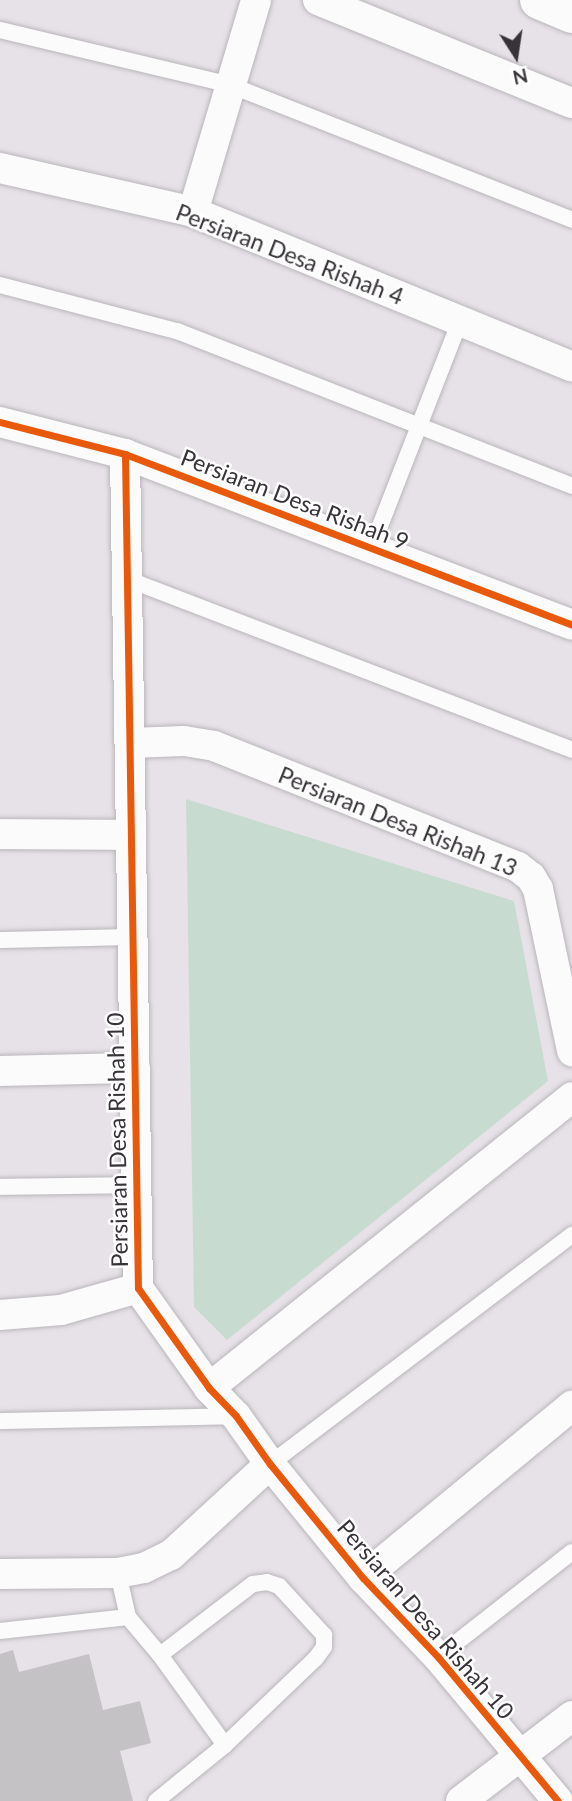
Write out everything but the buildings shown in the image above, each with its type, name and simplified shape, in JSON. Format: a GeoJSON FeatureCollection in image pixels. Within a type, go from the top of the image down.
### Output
{"type":"FeatureCollection","features":[{"type":"Feature","properties":{"kind":"main road"},"geometry":{"type":"LineString","coordinates":[[539,0],[572,14]]}},
{"type":"Feature","properties":{"kind":"street"},"geometry":{"type":"LineString","coordinates":[[193,212],[256,0]]}},
{"type":"Feature","properties":{"kind":"street"},"geometry":{"type":"LineString","coordinates":[[318,0],[572,103]]}},
{"type":"Feature","properties":{"kind":"street","name":"Persiaran Desa Rishah 4"},"geometry":{"type":"LineString","coordinates":[[0,168],[193,212],[572,367]]}},
{"type":"Feature","properties":{"kind":"street","name":"Persiaran Desa Rishah 9"},"geometry":{"type":"LineString","coordinates":[[0,422],[125,454],[572,625]]}},
{"type":"Feature","properties":{"kind":"street","name":"Persiaran Desa Rishah 10"},"geometry":{"type":"LineString","coordinates":[[125,454],[138,1289],[209,1388],[236,1416],[270,1464],[363,1578],[438,1657],[558,1801]]}},
{"type":"Feature","properties":{"kind":"street","name":"Persiaran Desa Rishah 13"},"geometry":{"type":"LineString","coordinates":[[130,743],[184,741],[214,746],[518,867],[531,877],[537,889],[572,1051]]}},
{"type":"Feature","properties":{"kind":"street"},"geometry":{"type":"LineString","coordinates":[[0,834],[131,835]]}},
{"type":"Feature","properties":{"kind":"street"},"geometry":{"type":"LineString","coordinates":[[0,1070],[135,1068]]}},
{"type":"Feature","properties":{"kind":"street"},"geometry":{"type":"LineString","coordinates":[[209,1388],[572,1097]]}},
{"type":"Feature","properties":{"kind":"street"},"geometry":{"type":"LineString","coordinates":[[0,1315],[61,1310],[138,1289]]}},
{"type":"Feature","properties":{"kind":"street"},"geometry":{"type":"LineString","coordinates":[[363,1578],[572,1406]]}},
{"type":"Feature","properties":{"kind":"street"},"geometry":{"type":"LineString","coordinates":[[0,1574],[118,1573],[144,1568],[171,1555],[270,1464]]}},
{"type":"Feature","properties":{"kind":"street"},"geometry":{"type":"LineString","coordinates":[[461,1801],[572,1716]]}},
{"type":"Feature","properties":{"kind":"lane"},"geometry":{"type":"LineString","coordinates":[[0,30],[230,85],[572,220]]}},
{"type":"Feature","properties":{"kind":"lane"},"geometry":{"type":"LineString","coordinates":[[0,285],[177,331],[572,486]]}},
{"type":"Feature","properties":{"kind":"lane"},"geometry":{"type":"LineString","coordinates":[[371,549],[460,321]]}},
{"type":"Feature","properties":{"kind":"lane"},"geometry":{"type":"LineString","coordinates":[[127,579],[572,750]]}},
{"type":"Feature","properties":{"kind":"lane"},"geometry":{"type":"LineString","coordinates":[[0,940],[133,937]]}},
{"type":"Feature","properties":{"kind":"lane"},"geometry":{"type":"LineString","coordinates":[[0,1186],[136,1185]]}},
{"type":"Feature","properties":{"kind":"lane"},"geometry":{"type":"LineString","coordinates":[[270,1464],[572,1235]]}},
{"type":"Feature","properties":{"kind":"lane"},"geometry":{"type":"LineString","coordinates":[[0,1421],[236,1416]]}},
{"type":"Feature","properties":{"kind":"lane"},"geometry":{"type":"LineString","coordinates":[[438,1657],[572,1552]]}},
{"type":"Feature","properties":{"kind":"lane"},"geometry":{"type":"LineString","coordinates":[[118,1573],[128,1617],[160,1655],[225,1745]]}},
{"type":"Feature","properties":{"kind":"lane"},"geometry":{"type":"LineString","coordinates":[[156,1801],[225,1745],[316,1658],[324,1647],[324,1635],[279,1586],[267,1582],[253,1584],[160,1655]]}},
{"type":"Feature","properties":{"kind":"lane"},"geometry":{"type":"LineString","coordinates":[[0,1631],[128,1617]]}},
{"type":"Feature","properties":{"kind":"green space"},"geometry":{"type":"Polygon","coordinates":[[[186,799],[514,901],[548,1081],[227,1340],[194,1307],[186,799]]]}},
{"type":"Feature","properties":{"kind":"cycle path"},"geometry":{"type":"LineString","coordinates":[[0,422],[125,454],[572,625]]}},
{"type":"Feature","properties":{"kind":"cycle path"},"geometry":{"type":"LineString","coordinates":[[125,454],[138,1288],[209,1388],[236,1416],[270,1464],[363,1578],[438,1657],[558,1801]]}}]}
